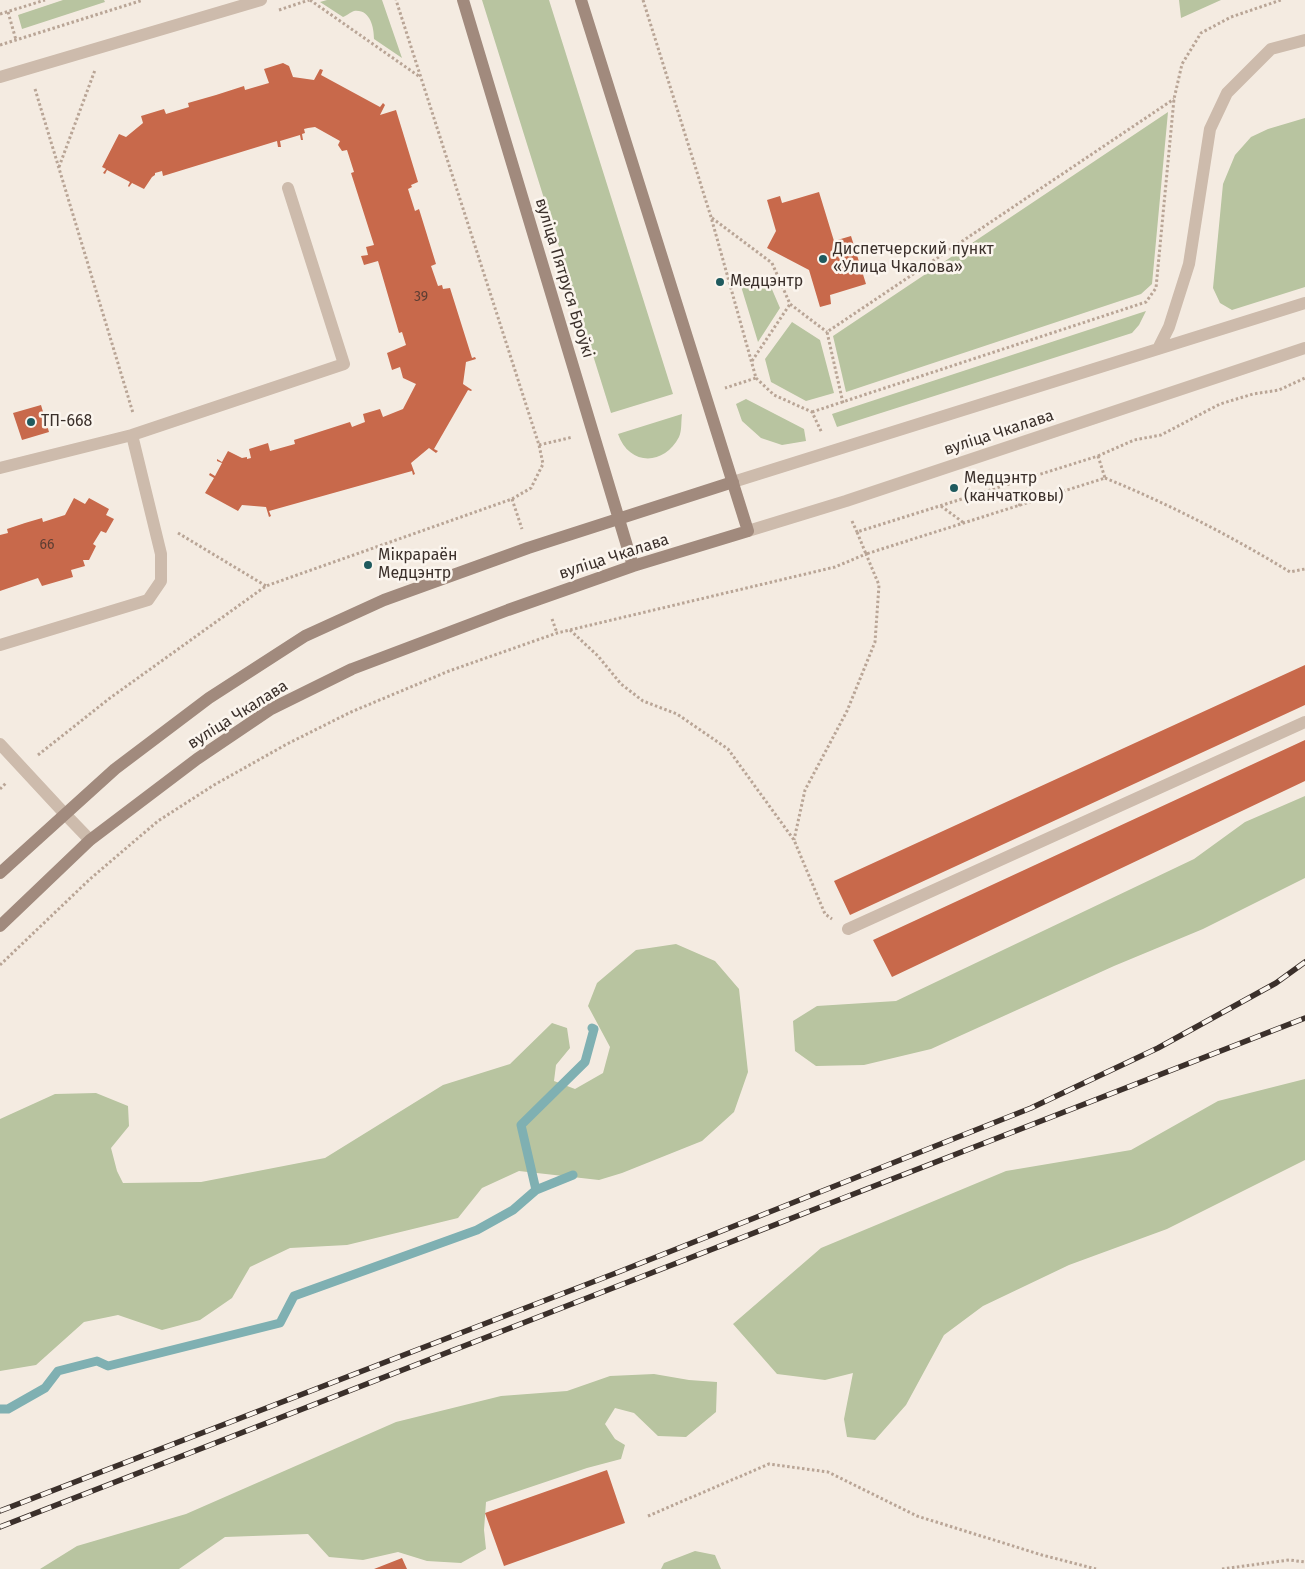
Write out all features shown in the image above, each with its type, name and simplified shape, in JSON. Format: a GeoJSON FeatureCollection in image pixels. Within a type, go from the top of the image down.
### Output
{"type":"FeatureCollection","features":[{"type":"Feature","properties":{"kind":"main road","name":"вуліца Пятруся Броўкі"},"geometry":{"type":"LineString","coordinates":[[463,0],[634,566]]}},
{"type":"Feature","properties":{"kind":"main road"},"geometry":{"type":"LineString","coordinates":[[582,0],[748,531]]}},
{"type":"Feature","properties":{"kind":"main road","name":"вуліца Чкалава"},"geometry":{"type":"LineString","coordinates":[[0,873],[115,769],[209,698],[305,636],[384,600],[619,518],[733,482]]}},
{"type":"Feature","properties":{"kind":"main road","name":"вуліца Чкалава"},"geometry":{"type":"LineString","coordinates":[[0,926],[90,840],[197,759],[271,710],[352,668],[634,566],[748,531]]}},
{"type":"Feature","properties":{"kind":"street"},"geometry":{"type":"LineString","coordinates":[[0,77],[260,0]]}},
{"type":"Feature","properties":{"kind":"street"},"geometry":{"type":"LineString","coordinates":[[1158,350],[1169,327],[1189,264],[1210,129],[1226,93],[1271,49],[1305,40]]}},
{"type":"Feature","properties":{"kind":"street"},"geometry":{"type":"LineString","coordinates":[[0,468],[136,434],[344,364],[288,188]]}},
{"type":"Feature","properties":{"kind":"street","name":"вуліца Чкалава"},"geometry":{"type":"LineString","coordinates":[[733,482],[1305,303]]}},
{"type":"Feature","properties":{"kind":"street","name":"вуліца Чкалава"},"geometry":{"type":"LineString","coordinates":[[748,531],[854,498],[1305,348]]}},
{"type":"Feature","properties":{"kind":"street"},"geometry":{"type":"LineString","coordinates":[[0,645],[148,600],[161,581],[160,554],[136,434]]}},
{"type":"Feature","properties":{"kind":"street"},"geometry":{"type":"LineString","coordinates":[[848,928],[1305,722]]}},
{"type":"Feature","properties":{"kind":"street"},"geometry":{"type":"LineString","coordinates":[[0,744],[90,840]]}},
{"type":"Feature","properties":{"kind":"path"},"geometry":{"type":"LineString","coordinates":[[0,14],[45,0]]}},
{"type":"Feature","properties":{"kind":"path"},"geometry":{"type":"LineString","coordinates":[[122,0],[123,6]]}},
{"type":"Feature","properties":{"kind":"path"},"geometry":{"type":"LineString","coordinates":[[0,45],[143,0]]}},
{"type":"Feature","properties":{"kind":"path"},"geometry":{"type":"LineString","coordinates":[[272,12],[309,0],[420,77]]}},
{"type":"Feature","properties":{"kind":"path"},"geometry":{"type":"LineString","coordinates":[[0,789],[23,767],[110,698],[266,586],[512,499],[531,488],[543,464],[539,445],[396,0]]}},
{"type":"Feature","properties":{"kind":"path"},"geometry":{"type":"LineString","coordinates":[[643,0],[711,217],[756,378],[774,395],[812,412],[822,434]]}},
{"type":"Feature","properties":{"kind":"path"},"geometry":{"type":"LineString","coordinates":[[812,412],[1146,302],[1156,288],[1174,99],[1182,64],[1201,33],[1231,17],[1281,0]]}},
{"type":"Feature","properties":{"kind":"path"},"geometry":{"type":"LineString","coordinates":[[8,12],[16,40]]}},
{"type":"Feature","properties":{"kind":"path"},"geometry":{"type":"LineString","coordinates":[[59,167],[96,68]]}},
{"type":"Feature","properties":{"kind":"path"},"geometry":{"type":"LineString","coordinates":[[29,69],[136,434]]}},
{"type":"Feature","properties":{"kind":"path"},"geometry":{"type":"LineString","coordinates":[[827,332],[1174,99]]}},
{"type":"Feature","properties":{"kind":"path"},"geometry":{"type":"LineString","coordinates":[[711,217],[772,263],[790,304],[827,332],[844,402]]}},
{"type":"Feature","properties":{"kind":"path"},"geometry":{"type":"LineString","coordinates":[[752,362],[790,304]]}},
{"type":"Feature","properties":{"kind":"path"},"geometry":{"type":"LineString","coordinates":[[722,389],[756,378]]}},
{"type":"Feature","properties":{"kind":"path"},"geometry":{"type":"LineString","coordinates":[[857,532],[1098,456],[1134,440],[1161,435],[1220,404],[1253,394],[1279,390],[1305,378]]}},
{"type":"Feature","properties":{"kind":"path"},"geometry":{"type":"LineString","coordinates":[[539,445],[575,436]]}},
{"type":"Feature","properties":{"kind":"path"},"geometry":{"type":"LineString","coordinates":[[1098,456],[1105,478]]}},
{"type":"Feature","properties":{"kind":"path"},"geometry":{"type":"LineString","coordinates":[[1018,506],[1033,477]]}},
{"type":"Feature","properties":{"kind":"path"},"geometry":{"type":"LineString","coordinates":[[0,965],[90,879],[158,821],[214,785],[287,744],[351,712],[449,671],[556,633],[835,567],[866,554],[1105,478],[1138,491],[1250,548],[1290,572],[1305,568]]}},
{"type":"Feature","properties":{"kind":"path"},"geometry":{"type":"LineString","coordinates":[[512,499],[522,529]]}},
{"type":"Feature","properties":{"kind":"path"},"geometry":{"type":"LineString","coordinates":[[941,506],[964,523]]}},
{"type":"Feature","properties":{"kind":"path"},"geometry":{"type":"LineString","coordinates":[[794,840],[805,790],[847,711],[875,642],[879,585],[852,521]]}},
{"type":"Feature","properties":{"kind":"path"},"geometry":{"type":"LineString","coordinates":[[174,530],[266,586]]}},
{"type":"Feature","properties":{"kind":"path"},"geometry":{"type":"LineString","coordinates":[[552,619],[556,633]]}},
{"type":"Feature","properties":{"kind":"path"},"geometry":{"type":"LineString","coordinates":[[570,630],[598,656],[621,684],[644,701],[677,714],[728,749],[794,840],[825,914],[848,928]]}},
{"type":"Feature","properties":{"kind":"path"},"geometry":{"type":"LineString","coordinates":[[648,1516],[769,1464],[828,1472],[917,1516],[1042,1555],[1096,1569]]}},
{"type":"Feature","properties":{"kind":"path"},"geometry":{"type":"LineString","coordinates":[[1222,1569],[1290,1560],[1305,1562]]}},
{"type":"Feature","properties":{"kind":"green space"},"geometry":{"type":"Polygon","coordinates":[[[63,0],[104,0],[105,2],[22,29],[18,15],[63,0]]]}},
{"type":"Feature","properties":{"kind":"green space"},"geometry":{"type":"Polygon","coordinates":[[[327,0],[382,0],[402,58],[374,39],[372,24],[364,13],[354,11],[343,17],[320,2],[327,0]]]}},
{"type":"Feature","properties":{"kind":"green space"},"geometry":{"type":"Polygon","coordinates":[[[482,0],[549,0],[673,394],[611,413],[482,0]]]}},
{"type":"Feature","properties":{"kind":"green space"},"geometry":{"type":"Polygon","coordinates":[[[1179,0],[1221,0],[1181,18],[1179,0]]]}},
{"type":"Feature","properties":{"kind":"green space"},"geometry":{"type":"Polygon","coordinates":[[[1168,112],[1152,284],[1141,294],[846,392],[833,336],[1168,112]]]}},
{"type":"Feature","properties":{"kind":"green space"},"geometry":{"type":"Polygon","coordinates":[[[1305,118],[1305,287],[1232,310],[1220,303],[1213,288],[1223,184],[1235,155],[1251,137],[1268,129],[1305,118]]]}},
{"type":"Feature","properties":{"kind":"green space"},"geometry":{"type":"Polygon","coordinates":[[[757,276],[771,287],[780,308],[758,342],[740,283],[757,276]]]}},
{"type":"Feature","properties":{"kind":"green space"},"geometry":{"type":"Polygon","coordinates":[[[1146,311],[1139,325],[1132,333],[837,427],[832,414],[1146,311]]]}},
{"type":"Feature","properties":{"kind":"green space"},"geometry":{"type":"Polygon","coordinates":[[[792,322],[820,340],[834,393],[806,401],[771,382],[765,359],[792,322]]]}},
{"type":"Feature","properties":{"kind":"green space"},"geometry":{"type":"Polygon","coordinates":[[[746,399],[804,429],[806,441],[782,445],[761,438],[742,421],[736,404],[746,399]]]}},
{"type":"Feature","properties":{"kind":"green space"},"geometry":{"type":"Polygon","coordinates":[[[682,414],[679,437],[673,447],[656,457],[638,457],[623,445],[618,434],[682,414]]]}},
{"type":"Feature","properties":{"kind":"green space"},"geometry":{"type":"Polygon","coordinates":[[[1305,796],[1305,878],[1203,929],[1114,966],[931,1049],[864,1065],[816,1066],[795,1051],[793,1021],[817,1006],[896,1001],[1194,859],[1245,822],[1305,796]]]}},
{"type":"Feature","properties":{"kind":"green space"},"geometry":{"type":"Polygon","coordinates":[[[676,944],[715,961],[739,989],[748,1072],[734,1112],[702,1141],[622,1173],[599,1180],[519,1171],[482,1188],[458,1218],[347,1245],[290,1248],[250,1267],[232,1298],[200,1320],[162,1330],[118,1315],[84,1322],[36,1365],[0,1371],[0,1119],[55,1094],[96,1093],[128,1106],[129,1126],[111,1148],[117,1171],[123,1183],[201,1182],[325,1158],[443,1085],[510,1064],[552,1023],[567,1028],[570,1048],[556,1065],[554,1081],[575,1089],[603,1073],[610,1047],[588,1006],[597,983],[636,950],[676,944]]]}},
{"type":"Feature","properties":{"kind":"green space"},"geometry":{"type":"Polygon","coordinates":[[[1305,1079],[1305,1160],[1167,1229],[1069,1265],[983,1306],[944,1335],[906,1405],[875,1440],[847,1437],[844,1419],[853,1373],[825,1380],[777,1374],[733,1324],[821,1248],[1006,1171],[1131,1150],[1218,1101],[1305,1079]]]}},
{"type":"Feature","properties":{"kind":"green space"},"geometry":{"type":"Polygon","coordinates":[[[654,1374],[689,1380],[717,1382],[716,1412],[686,1437],[658,1436],[634,1413],[615,1408],[605,1424],[615,1439],[625,1445],[621,1459],[587,1468],[486,1502],[484,1530],[486,1549],[461,1563],[427,1561],[398,1552],[363,1560],[329,1557],[308,1534],[225,1537],[179,1569],[40,1569],[77,1546],[186,1514],[396,1422],[501,1396],[567,1391],[610,1376],[654,1374]]]}},
{"type":"Feature","properties":{"kind":"green space"},"geometry":{"type":"Polygon","coordinates":[[[695,1551],[715,1555],[721,1569],[661,1569],[664,1563],[695,1551]]]}},
{"type":"Feature","properties":{"kind":"building"},"geometry":{"type":"Polygon","coordinates":[[[283,63],[289,66],[293,77],[314,80],[320,69],[323,70],[321,75],[380,107],[383,103],[385,105],[380,115],[396,110],[418,182],[411,185],[412,187],[408,189],[415,211],[419,209],[436,264],[431,266],[438,286],[442,285],[443,289],[450,288],[472,358],[475,357],[476,359],[466,362],[463,384],[472,390],[468,390],[434,449],[438,451],[436,453],[429,448],[411,463],[415,474],[413,475],[412,471],[269,511],[271,516],[269,517],[266,507],[242,505],[238,511],[205,493],[214,478],[209,475],[210,473],[215,476],[222,463],[217,461],[217,459],[222,462],[228,451],[242,458],[251,458],[249,449],[268,443],[270,451],[295,444],[294,440],[350,422],[352,427],[365,422],[363,414],[380,409],[383,417],[403,409],[416,384],[403,378],[400,367],[392,370],[387,353],[406,345],[402,332],[399,333],[378,261],[364,265],[361,256],[368,255],[366,247],[374,245],[351,173],[354,172],[347,150],[342,151],[338,145],[340,141],[315,127],[304,129],[305,133],[302,134],[303,140],[301,140],[300,135],[280,141],[281,147],[278,147],[277,141],[163,176],[162,171],[155,173],[144,189],[132,183],[129,187],[130,182],[107,170],[105,174],[103,173],[106,169],[102,167],[119,134],[126,137],[143,123],[141,116],[164,109],[166,114],[189,107],[188,103],[244,86],[245,90],[269,83],[264,69],[283,63]]]}},
{"type":"Feature","properties":{"kind":"building","name":"Диспетчерский пункт «Улица Чкалова»"},"geometry":{"type":"Polygon","coordinates":[[[819,192],[834,241],[851,236],[866,284],[830,295],[831,304],[820,307],[809,270],[767,248],[776,231],[767,200],[780,196],[782,203],[819,192]]]}},
{"type":"Feature","properties":{"kind":"building","name":"ТП-668"},"geometry":{"type":"Polygon","coordinates":[[[41,405],[49,432],[22,440],[13,413],[41,405]]]}},
{"type":"Feature","properties":{"kind":"building"},"geometry":{"type":"Polygon","coordinates":[[[74,498],[85,504],[89,498],[109,509],[106,515],[114,519],[106,533],[101,531],[93,544],[96,546],[89,560],[83,560],[85,566],[71,570],[73,577],[42,586],[38,578],[0,591],[0,535],[8,533],[7,529],[25,523],[42,518],[43,522],[65,515],[74,498]]]}},
{"type":"Feature","properties":{"kind":"building"},"geometry":{"type":"Polygon","coordinates":[[[1305,665],[1305,705],[850,915],[834,881],[1305,665]]]}},
{"type":"Feature","properties":{"kind":"building"},"geometry":{"type":"Polygon","coordinates":[[[1305,740],[1305,781],[892,977],[873,940],[1305,740]]]}},
{"type":"Feature","properties":{"kind":"building"},"geometry":{"type":"Polygon","coordinates":[[[607,1470],[625,1523],[504,1566],[485,1513],[607,1470]]]}},
{"type":"Feature","properties":{"kind":"building"},"geometry":{"type":"Polygon","coordinates":[[[402,1558],[407,1569],[374,1569],[402,1558]]]}},
{"type":"Feature","properties":{"kind":"waterway"},"geometry":{"type":"LineString","coordinates":[[0,1409],[8,1409],[45,1388],[58,1371],[97,1361],[108,1366],[280,1323],[294,1296],[477,1230],[513,1210],[536,1190],[521,1125],[585,1062],[594,1029],[592,1028]]}},
{"type":"Feature","properties":{"kind":"waterway"},"geometry":{"type":"LineString","coordinates":[[536,1190],[573,1175]]}},
{"type":"Feature","properties":{"kind":"railway"},"geometry":{"type":"LineString","coordinates":[[0,1511],[616,1273],[1031,1108],[1158,1048],[1276,983],[1305,962]]}},
{"type":"Feature","properties":{"kind":"railway"},"geometry":{"type":"LineString","coordinates":[[0,1527],[1305,1018]]}},
{"type":"Feature","properties":{"kind":"place","name":"Диспетчерский пункт «Улица Чкалова»"},"geometry":{"type":"Point","coordinates":[823,259]}},
{"type":"Feature","properties":{"kind":"place","name":"Медцэнтр"},"geometry":{"type":"Point","coordinates":[720,282]}},
{"type":"Feature","properties":{"kind":"place","name":"ТП-668"},"geometry":{"type":"Point","coordinates":[31,422]}},
{"type":"Feature","properties":{"kind":"place","name":"Медцэнтр (канчатковы)"},"geometry":{"type":"Point","coordinates":[954,488]}},
{"type":"Feature","properties":{"kind":"place","name":"Мікрараён Медцэнтр"},"geometry":{"type":"Point","coordinates":[368,565]}}]}
